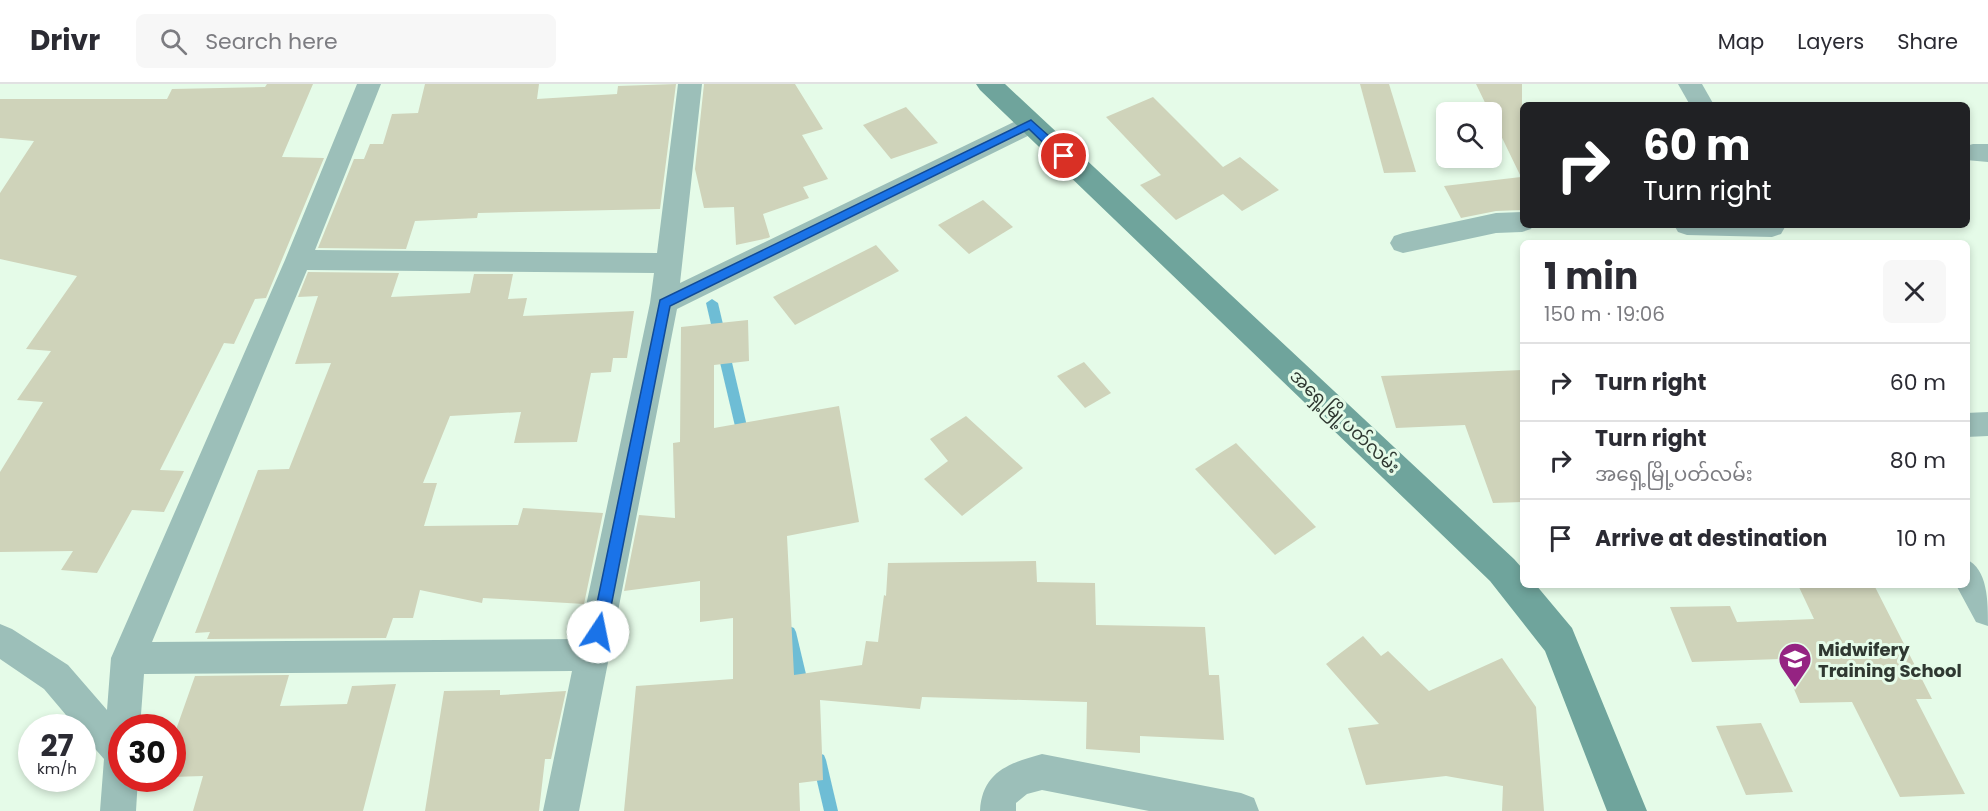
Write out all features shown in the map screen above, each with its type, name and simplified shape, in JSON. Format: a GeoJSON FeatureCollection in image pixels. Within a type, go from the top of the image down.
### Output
{"type":"FeatureCollection","features":[{"type":"Feature","properties":{"kind":"street"},"geometry":{"type":"LineString","coordinates":[[124,714],[128,658],[298,260],[369,84]]}},
{"type":"Feature","properties":{"kind":"street"},"geometry":{"type":"LineString","coordinates":[[561,811],[664,303],[690,84]]}},
{"type":"Feature","properties":{"kind":"street","name":"အရှေ့မြို့ပတ်လမ်း"},"geometry":{"type":"LineString","coordinates":[[989,84],[1502,570],[1559,640],[1627,811]]}},
{"type":"Feature","properties":{"kind":"street"},"geometry":{"type":"LineString","coordinates":[[1690,84],[1700,102]]}},
{"type":"Feature","properties":{"kind":"street"},"geometry":{"type":"LineString","coordinates":[[664,303],[1031,124]]}},
{"type":"Feature","properties":{"kind":"street"},"geometry":{"type":"LineString","coordinates":[[1403,243],[1496,222],[1520,222]]}},
{"type":"Feature","properties":{"kind":"street"},"geometry":{"type":"LineString","coordinates":[[1724,228],[1774,232]]}},
{"type":"Feature","properties":{"kind":"street"},"geometry":{"type":"LineString","coordinates":[[298,260],[668,263]]}},
{"type":"Feature","properties":{"kind":"street"},"geometry":{"type":"LineString","coordinates":[[1970,425],[1988,424]]}},
{"type":"Feature","properties":{"kind":"street"},"geometry":{"type":"LineString","coordinates":[[1970,580],[1988,611]]}},
{"type":"Feature","properties":{"kind":"street"},"geometry":{"type":"LineString","coordinates":[[0,640],[56,677],[108,737]]}},
{"type":"Feature","properties":{"kind":"street"},"geometry":{"type":"LineString","coordinates":[[128,658],[594,655]]}},
{"type":"Feature","properties":{"kind":"street"},"geometry":{"type":"LineString","coordinates":[[998,811],[998,802],[1004,788],[1016,779],[1042,772],[1241,811]]}},
{"type":"Feature","properties":{"kind":"street"},"geometry":{"type":"LineString","coordinates":[[118,811],[119,792]]}},
{"type":"Feature","properties":{"kind":"building"},"geometry":{"type":"Polygon","coordinates":[[[267,84],[313,84],[282,157],[324,158],[266,298],[255,299],[234,344],[224,343],[160,470],[184,471],[164,512],[132,510],[97,573],[61,570],[73,551],[0,552],[0,472],[43,402],[17,400],[51,351],[26,349],[77,276],[0,259],[0,193],[34,141],[0,138],[0,99],[167,99],[172,89],[265,87],[267,84]]]}},
{"type":"Feature","properties":{"kind":"building"},"geometry":{"type":"Polygon","coordinates":[[[425,84],[539,84],[537,99],[617,94],[618,86],[676,84],[660,209],[478,213],[477,218],[415,221],[406,249],[318,248],[354,159],[364,159],[370,144],[383,144],[392,114],[418,113],[425,84]]]}},
{"type":"Feature","properties":{"kind":"building"},"geometry":{"type":"Polygon","coordinates":[[[704,84],[795,84],[823,129],[802,135],[828,179],[803,187],[809,198],[763,214],[770,237],[768,238],[736,245],[734,207],[704,208],[695,169],[704,84]]]}},
{"type":"Feature","properties":{"kind":"building"},"geometry":{"type":"Polygon","coordinates":[[[1360,84],[1389,84],[1416,172],[1384,173],[1360,84]]]}},
{"type":"Feature","properties":{"kind":"building"},"geometry":{"type":"Polygon","coordinates":[[[1476,84],[1522,84],[1522,102],[1520,102],[1520,175],[1502,138],[1502,102],[1485,102],[1476,84]]]}},
{"type":"Feature","properties":{"kind":"building"},"geometry":{"type":"Polygon","coordinates":[[[1153,97],[1223,167],[1240,157],[1279,190],[1242,211],[1223,194],[1176,220],[1140,185],[1161,175],[1106,117],[1153,97]]]}},
{"type":"Feature","properties":{"kind":"building"},"geometry":{"type":"Polygon","coordinates":[[[906,107],[938,143],[891,159],[863,125],[906,107]]]}},
{"type":"Feature","properties":{"kind":"building"},"geometry":{"type":"Polygon","coordinates":[[[1520,177],[1520,210],[1496,211],[1461,218],[1444,186],[1520,177]]]}},
{"type":"Feature","properties":{"kind":"building"},"geometry":{"type":"Polygon","coordinates":[[[983,200],[1013,227],[969,254],[938,225],[983,200]]]}},
{"type":"Feature","properties":{"kind":"building"},"geometry":{"type":"Polygon","coordinates":[[[876,245],[899,271],[795,325],[773,297],[876,245]]]}},
{"type":"Feature","properties":{"kind":"building"},"geometry":{"type":"Polygon","coordinates":[[[308,272],[399,273],[391,297],[470,293],[474,274],[513,274],[508,299],[527,298],[523,316],[634,311],[627,358],[613,358],[611,372],[591,373],[577,442],[514,443],[521,412],[450,416],[423,483],[437,483],[424,526],[518,525],[523,508],[603,513],[584,604],[483,598],[482,603],[420,590],[413,618],[393,618],[386,638],[207,639],[210,632],[195,633],[258,470],[289,469],[331,363],[295,364],[318,296],[298,297],[308,272]]]}},
{"type":"Feature","properties":{"kind":"building"},"geometry":{"type":"Polygon","coordinates":[[[748,320],[749,361],[714,365],[714,428],[839,406],[859,522],[787,536],[794,675],[862,665],[866,641],[878,642],[884,595],[886,596],[888,563],[1036,561],[1037,582],[1095,583],[1096,625],[1205,627],[1209,675],[1219,675],[1224,740],[1140,736],[1140,753],[1086,749],[1087,702],[922,697],[920,709],[820,700],[823,780],[799,783],[800,811],[624,811],[636,686],[733,679],[733,618],[700,622],[700,581],[624,591],[639,515],[675,518],[673,443],[680,442],[681,327],[748,320]]]}},
{"type":"Feature","properties":{"kind":"building"},"geometry":{"type":"Polygon","coordinates":[[[1084,362],[1111,393],[1085,408],[1057,376],[1084,362]]]}},
{"type":"Feature","properties":{"kind":"building"},"geometry":{"type":"Polygon","coordinates":[[[1520,370],[1520,502],[1493,503],[1465,425],[1396,428],[1381,376],[1520,370]]]}},
{"type":"Feature","properties":{"kind":"building"},"geometry":{"type":"Polygon","coordinates":[[[966,416],[1023,468],[962,516],[924,479],[948,461],[930,439],[966,416]]]}},
{"type":"Feature","properties":{"kind":"building"},"geometry":{"type":"Polygon","coordinates":[[[1236,443],[1316,527],[1275,555],[1195,469],[1236,443]]]}},
{"type":"Feature","properties":{"kind":"building"},"geometry":{"type":"Polygon","coordinates":[[[1799,588],[1876,588],[1932,699],[1916,699],[1965,794],[1900,797],[1852,702],[1800,703],[1781,659],[1692,662],[1670,607],[1730,606],[1737,622],[1814,619],[1799,588]]]}},
{"type":"Feature","properties":{"kind":"building"},"geometry":{"type":"Polygon","coordinates":[[[1363,636],[1381,656],[1388,651],[1429,691],[1502,658],[1536,707],[1544,811],[1502,811],[1503,786],[1446,776],[1366,785],[1348,728],[1379,724],[1326,664],[1363,636]]]}},
{"type":"Feature","properties":{"kind":"building"},"geometry":{"type":"Polygon","coordinates":[[[289,675],[280,706],[347,704],[352,686],[396,684],[363,811],[193,811],[203,776],[186,777],[186,714],[182,714],[195,676],[289,675]]]}},
{"type":"Feature","properties":{"kind":"building"},"geometry":{"type":"Polygon","coordinates":[[[500,690],[500,695],[566,691],[551,759],[545,759],[539,811],[425,811],[444,691],[500,690]]]}},
{"type":"Feature","properties":{"kind":"building"},"geometry":{"type":"Polygon","coordinates":[[[1761,723],[1793,792],[1746,795],[1716,726],[1761,723]]]}},
{"type":"Feature","properties":{"kind":"waterway"},"geometry":{"type":"LineString","coordinates":[[712,303],[744,439]]}},
{"type":"Feature","properties":{"kind":"waterway"},"geometry":{"type":"LineString","coordinates":[[789,632],[803,691]]}},
{"type":"Feature","properties":{"kind":"waterway"},"geometry":{"type":"LineString","coordinates":[[819,760],[831,811]]}},
{"type":"Feature","properties":{"kind":"place","name":"Midwifery Training School"},"geometry":{"type":"Point","coordinates":[1795,688]}},
{"type":"Feature","properties":{"kind":"route"},"geometry":{"type":"LineString","coordinates":[[598,632],[664,303],[1031,124],[1064,156]]}}]}
